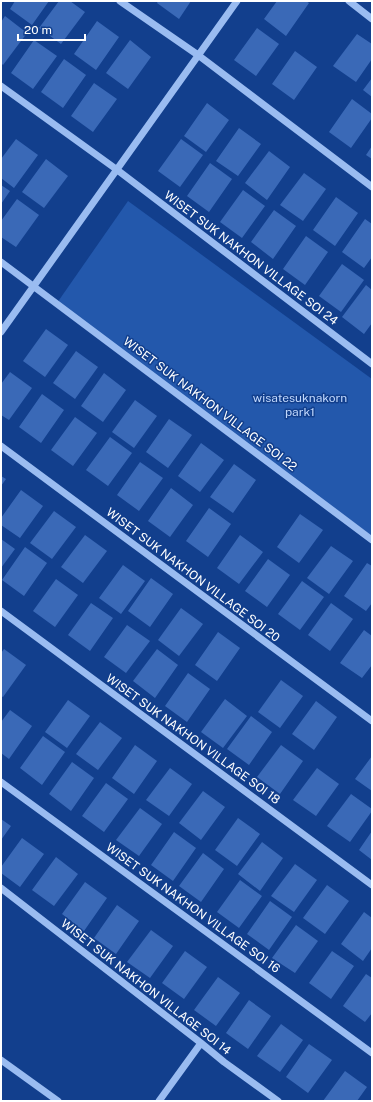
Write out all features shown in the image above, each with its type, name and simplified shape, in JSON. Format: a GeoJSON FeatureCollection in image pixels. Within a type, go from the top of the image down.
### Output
{"type":"FeatureCollection","features":[{"type":"Feature","properties":{"kind":"street"},"geometry":{"type":"LineString","coordinates":[[120,1],[198,55],[372,187]]}},
{"type":"Feature","properties":{"kind":"street"},"geometry":{"type":"LineString","coordinates":[[1,332],[237,1]]}},
{"type":"Feature","properties":{"kind":"street"},"geometry":{"type":"LineString","coordinates":[[349,1],[372,19]]}},
{"type":"Feature","properties":{"kind":"street","name":"WISET SUK NAKHON VILLAGE SOI 24"},"geometry":{"type":"LineString","coordinates":[[1,86],[116,169],[372,364]]}},
{"type":"Feature","properties":{"kind":"street","name":"WISET SUK NAKHON VILLAGE SOI 22"},"geometry":{"type":"LineString","coordinates":[[1,262],[372,540]]}},
{"type":"Feature","properties":{"kind":"street","name":"WISET SUK NAKHON VILLAGE SOI 20"},"geometry":{"type":"LineString","coordinates":[[1,446],[372,721]]}},
{"type":"Feature","properties":{"kind":"street","name":"WISET SUK NAKHON VILLAGE SOI 18"},"geometry":{"type":"LineString","coordinates":[[1,611],[372,885]]}},
{"type":"Feature","properties":{"kind":"street","name":"WISET SUK NAKHON VILLAGE SOI 16"},"geometry":{"type":"LineString","coordinates":[[1,782],[372,1053]]}},
{"type":"Feature","properties":{"kind":"street","name":"WISET SUK NAKHON VILLAGE SOI 14"},"geometry":{"type":"LineString","coordinates":[[1,888],[224,1062],[278,1101]]}},
{"type":"Feature","properties":{"kind":"street"},"geometry":{"type":"LineString","coordinates":[[159,1101],[201,1043]]}},
{"type":"Feature","properties":{"kind":"street"},"geometry":{"type":"LineString","coordinates":[[1,1060],[58,1101]]}},
{"type":"Feature","properties":{"kind":"green space","name":"wisatesuknakorn park1"},"geometry":{"type":"Polygon","coordinates":[[[128,201],[372,379],[372,536],[57,303],[128,201]]]}},
{"type":"Feature","properties":{"kind":"building"},"geometry":{"type":"Polygon","coordinates":[[[15,1],[49,1],[32,25],[10,9],[15,1]]]}},
{"type":"Feature","properties":{"kind":"building"},"geometry":{"type":"Polygon","coordinates":[[[59,1],[70,1],[85,12],[61,44],[39,28],[59,1]]]}},
{"type":"Feature","properties":{"kind":"building"},"geometry":{"type":"Polygon","coordinates":[[[158,1],[191,1],[179,19],[157,3],[158,1]]]}},
{"type":"Feature","properties":{"kind":"building"},"geometry":{"type":"Polygon","coordinates":[[[277,1],[306,1],[309,3],[286,36],[264,19],[277,1]]]}},
{"type":"Feature","properties":{"kind":"building"},"geometry":{"type":"Polygon","coordinates":[[[5,16],[27,33],[3,65],[1,63],[1,22],[5,16]]]}},
{"type":"Feature","properties":{"kind":"building"},"geometry":{"type":"Polygon","coordinates":[[[97,21],[119,37],[96,70],[74,54],[97,21]]]}},
{"type":"Feature","properties":{"kind":"building"},"geometry":{"type":"Polygon","coordinates":[[[257,28],[279,44],[256,76],[234,60],[257,28]]]}},
{"type":"Feature","properties":{"kind":"building"},"geometry":{"type":"Polygon","coordinates":[[[357,34],[372,44],[372,59],[356,82],[333,66],[357,34]]]}},
{"type":"Feature","properties":{"kind":"building"},"geometry":{"type":"Polygon","coordinates":[[[34,40],[57,56],[33,89],[11,73],[34,40]]]}},
{"type":"Feature","properties":{"kind":"building"},"geometry":{"type":"Polygon","coordinates":[[[130,40],[151,57],[128,89],[106,73],[130,40]]]}},
{"type":"Feature","properties":{"kind":"building"},"geometry":{"type":"Polygon","coordinates":[[[295,51],[317,67],[294,100],[272,84],[295,51]]]}},
{"type":"Feature","properties":{"kind":"building"},"geometry":{"type":"Polygon","coordinates":[[[64,59],[86,75],[63,108],[41,92],[64,59]]]}},
{"type":"Feature","properties":{"kind":"building"},"geometry":{"type":"Polygon","coordinates":[[[372,78],[372,97],[363,90],[372,78]]]}},
{"type":"Feature","properties":{"kind":"building"},"geometry":{"type":"Polygon","coordinates":[[[94,83],[117,99],[93,132],[71,116],[94,83]]]}},
{"type":"Feature","properties":{"kind":"building"},"geometry":{"type":"Polygon","coordinates":[[[352,99],[372,114],[372,118],[351,148],[329,132],[352,99]]]}},
{"type":"Feature","properties":{"kind":"building"},"geometry":{"type":"Polygon","coordinates":[[[207,103],[229,120],[206,152],[184,136],[207,103]]]}},
{"type":"Feature","properties":{"kind":"building"},"geometry":{"type":"Polygon","coordinates":[[[239,128],[261,144],[238,176],[216,161],[239,128]]]}},
{"type":"Feature","properties":{"kind":"building"},"geometry":{"type":"Polygon","coordinates":[[[16,139],[38,155],[14,188],[1,178],[1,159],[16,139]]]}},
{"type":"Feature","properties":{"kind":"building"},"geometry":{"type":"Polygon","coordinates":[[[181,139],[203,155],[180,187],[158,171],[181,139]]]}},
{"type":"Feature","properties":{"kind":"building"},"geometry":{"type":"Polygon","coordinates":[[[372,146],[372,159],[366,155],[372,146]]]}},
{"type":"Feature","properties":{"kind":"building"},"geometry":{"type":"Polygon","coordinates":[[[269,151],[290,167],[267,200],[245,183],[269,151]]]}},
{"type":"Feature","properties":{"kind":"building"},"geometry":{"type":"Polygon","coordinates":[[[46,159],[68,176],[44,208],[22,192],[46,159]]]}},
{"type":"Feature","properties":{"kind":"building"},"geometry":{"type":"Polygon","coordinates":[[[210,163],[232,179],[209,212],[187,196],[210,163]]]}},
{"type":"Feature","properties":{"kind":"building"},"geometry":{"type":"Polygon","coordinates":[[[304,173],[326,189],[303,221],[280,205],[304,173]]]}},
{"type":"Feature","properties":{"kind":"building"},"geometry":{"type":"Polygon","coordinates":[[[1,185],[10,191],[1,204],[1,185]]]}},
{"type":"Feature","properties":{"kind":"building"},"geometry":{"type":"Polygon","coordinates":[[[243,190],[265,206],[242,238],[220,222],[243,190]]]}},
{"type":"Feature","properties":{"kind":"building"},"geometry":{"type":"Polygon","coordinates":[[[336,197],[358,213],[335,246],[313,230],[336,197]]]}},
{"type":"Feature","properties":{"kind":"building"},"geometry":{"type":"Polygon","coordinates":[[[17,199],[39,215],[16,247],[1,237],[1,221],[17,199]]]}},
{"type":"Feature","properties":{"kind":"building"},"geometry":{"type":"Polygon","coordinates":[[[274,210],[296,226],[273,259],[251,242],[274,210]]]}},
{"type":"Feature","properties":{"kind":"building"},"geometry":{"type":"Polygon","coordinates":[[[365,219],[372,224],[372,257],[364,268],[342,252],[365,219]]]}},
{"type":"Feature","properties":{"kind":"building"},"geometry":{"type":"Polygon","coordinates":[[[306,236],[328,252],[305,285],[283,269],[306,236]]]}},
{"type":"Feature","properties":{"kind":"building"},"geometry":{"type":"Polygon","coordinates":[[[342,264],[364,280],[341,312],[319,296],[342,264]]]}},
{"type":"Feature","properties":{"kind":"building"},"geometry":{"type":"Polygon","coordinates":[[[366,285],[372,290],[372,323],[364,334],[342,317],[366,285]]]}},
{"type":"Feature","properties":{"kind":"building"},"geometry":{"type":"Polygon","coordinates":[[[46,329],[68,345],[45,377],[23,361],[46,329]]]}},
{"type":"Feature","properties":{"kind":"building"},"geometry":{"type":"Polygon","coordinates":[[[76,351],[98,367],[75,399],[53,383],[76,351]]]}},
{"type":"Feature","properties":{"kind":"building"},"geometry":{"type":"Polygon","coordinates":[[[10,372],[32,388],[9,420],[1,415],[1,384],[10,372]]]}},
{"type":"Feature","properties":{"kind":"building"},"geometry":{"type":"Polygon","coordinates":[[[104,373],[126,390],[103,422],[81,406],[104,373]]]}},
{"type":"Feature","properties":{"kind":"building"},"geometry":{"type":"Polygon","coordinates":[[[42,394],[64,410],[41,443],[19,427],[42,394]]]}},
{"type":"Feature","properties":{"kind":"building"},"geometry":{"type":"Polygon","coordinates":[[[135,400],[157,416],[134,448],[112,432],[135,400]]]}},
{"type":"Feature","properties":{"kind":"building"},"geometry":{"type":"Polygon","coordinates":[[[75,417],[97,433],[73,466],[51,450],[75,417]]]}},
{"type":"Feature","properties":{"kind":"building"},"geometry":{"type":"Polygon","coordinates":[[[169,419],[192,435],[168,468],[146,452],[169,419]]]}},
{"type":"Feature","properties":{"kind":"building"},"geometry":{"type":"Polygon","coordinates":[[[110,437],[132,453],[108,486],[86,470],[110,437]]]}},
{"type":"Feature","properties":{"kind":"building"},"geometry":{"type":"Polygon","coordinates":[[[201,443],[224,460],[200,492],[178,476],[201,443]]]}},
{"type":"Feature","properties":{"kind":"building"},"geometry":{"type":"Polygon","coordinates":[[[140,462],[163,478],[139,511],[117,495],[140,462]]]}},
{"type":"Feature","properties":{"kind":"building"},"geometry":{"type":"Polygon","coordinates":[[[234,464],[256,480],[233,513],[210,497],[234,464]]]}},
{"type":"Feature","properties":{"kind":"building"},"geometry":{"type":"Polygon","coordinates":[[[1,476],[6,479],[1,486],[1,476]]]}},
{"type":"Feature","properties":{"kind":"building"},"geometry":{"type":"Polygon","coordinates":[[[171,488],[193,505],[170,537],[148,521],[171,488]]]}},
{"type":"Feature","properties":{"kind":"building"},"geometry":{"type":"Polygon","coordinates":[[[21,490],[43,506],[20,538],[1,525],[1,518],[21,490]]]}},
{"type":"Feature","properties":{"kind":"building"},"geometry":{"type":"Polygon","coordinates":[[[209,508],[231,524],[208,557],[186,541],[209,508]]]}},
{"type":"Feature","properties":{"kind":"building"},"geometry":{"type":"Polygon","coordinates":[[[54,511],[76,527],[52,559],[30,543],[54,511]]]}},
{"type":"Feature","properties":{"kind":"building"},"geometry":{"type":"Polygon","coordinates":[[[300,514],[323,530],[299,563],[277,547],[300,514]]]}},
{"type":"Feature","properties":{"kind":"building"},"geometry":{"type":"Polygon","coordinates":[[[85,535],[107,551],[83,583],[61,567],[85,535]]]}},
{"type":"Feature","properties":{"kind":"building"},"geometry":{"type":"Polygon","coordinates":[[[240,535],[263,552],[239,584],[217,568],[240,535]]]}},
{"type":"Feature","properties":{"kind":"building"},"geometry":{"type":"Polygon","coordinates":[[[1,539],[15,549],[1,568],[1,539]]]}},
{"type":"Feature","properties":{"kind":"building"},"geometry":{"type":"Polygon","coordinates":[[[331,546],[353,561],[329,594],[307,578],[331,546]]]}},
{"type":"Feature","properties":{"kind":"building"},"geometry":{"type":"Polygon","coordinates":[[[25,547],[47,563],[24,596],[2,580],[25,547]]]}},
{"type":"Feature","properties":{"kind":"building"},"geometry":{"type":"Polygon","coordinates":[[[268,559],[290,575],[267,607],[245,591],[268,559]]]}},
{"type":"Feature","properties":{"kind":"building"},"geometry":{"type":"Polygon","coordinates":[[[367,563],[372,566],[372,603],[366,611],[344,596],[367,563]]]}},
{"type":"Feature","properties":{"kind":"building"},"geometry":{"type":"Polygon","coordinates":[[[123,565],[145,581],[121,614],[99,598],[123,565]]]}},
{"type":"Feature","properties":{"kind":"building"},"geometry":{"type":"Polygon","coordinates":[[[151,578],[173,594],[150,627],[128,611],[151,578]]]}},
{"type":"Feature","properties":{"kind":"building"},"geometry":{"type":"Polygon","coordinates":[[[56,579],[78,595],[55,627],[33,611],[56,579]]]}},
{"type":"Feature","properties":{"kind":"building"},"geometry":{"type":"Polygon","coordinates":[[[302,581],[324,597],[300,630],[278,614],[302,581]]]}},
{"type":"Feature","properties":{"kind":"building"},"geometry":{"type":"Polygon","coordinates":[[[91,603],[113,618],[90,651],[68,635],[91,603]]]}},
{"type":"Feature","properties":{"kind":"building"},"geometry":{"type":"Polygon","coordinates":[[[331,603],[353,619],[330,651],[308,635],[331,603]]]}},
{"type":"Feature","properties":{"kind":"building"},"geometry":{"type":"Polygon","coordinates":[[[181,608],[203,624],[179,656],[158,640],[181,608]]]}},
{"type":"Feature","properties":{"kind":"building"},"geometry":{"type":"Polygon","coordinates":[[[127,625],[150,641],[126,673],[104,657],[127,625]]]}},
{"type":"Feature","properties":{"kind":"building"},"geometry":{"type":"Polygon","coordinates":[[[364,630],[372,636],[372,665],[362,678],[340,663],[364,630]]]}},
{"type":"Feature","properties":{"kind":"building"},"geometry":{"type":"Polygon","coordinates":[[[218,632],[240,648],[217,681],[195,665],[218,632]]]}},
{"type":"Feature","properties":{"kind":"building"},"geometry":{"type":"Polygon","coordinates":[[[4,649],[26,665],[3,697],[1,696],[1,653],[4,649]]]}},
{"type":"Feature","properties":{"kind":"building"},"geometry":{"type":"Polygon","coordinates":[[[157,649],[178,665],[155,698],[133,681],[157,649]]]}},
{"type":"Feature","properties":{"kind":"building"},"geometry":{"type":"Polygon","coordinates":[[[188,673],[210,689],[187,722],[165,706],[188,673]]]}},
{"type":"Feature","properties":{"kind":"building"},"geometry":{"type":"Polygon","coordinates":[[[281,680],[303,696],[280,728],[258,712],[281,680]]]}},
{"type":"Feature","properties":{"kind":"building"},"geometry":{"type":"Polygon","coordinates":[[[225,699],[247,716],[223,748],[201,732],[225,699]]]}},
{"type":"Feature","properties":{"kind":"building"},"geometry":{"type":"Polygon","coordinates":[[[68,700],[90,716],[67,748],[45,732],[68,700]]]}},
{"type":"Feature","properties":{"kind":"building"},"geometry":{"type":"Polygon","coordinates":[[[316,701],[337,717],[314,750],[292,734],[316,701]]]}},
{"type":"Feature","properties":{"kind":"building"},"geometry":{"type":"Polygon","coordinates":[[[10,710],[32,726],[9,759],[1,753],[1,722],[10,710]]]}},
{"type":"Feature","properties":{"kind":"building"},"geometry":{"type":"Polygon","coordinates":[[[251,716],[272,732],[249,765],[227,749],[251,716]]]}},
{"type":"Feature","properties":{"kind":"building"},"geometry":{"type":"Polygon","coordinates":[[[100,722],[122,738],[98,770],[76,754],[100,722]]]}},
{"type":"Feature","properties":{"kind":"building"},"geometry":{"type":"Polygon","coordinates":[[[43,736],[65,752],[42,785],[20,768],[43,736]]]}},
{"type":"Feature","properties":{"kind":"building"},"geometry":{"type":"Polygon","coordinates":[[[135,745],[157,761],[134,794],[112,778],[135,745]]]}},
{"type":"Feature","properties":{"kind":"building"},"geometry":{"type":"Polygon","coordinates":[[[281,745],[303,761],[280,794],[257,777],[281,745]]]}},
{"type":"Feature","properties":{"kind":"building"},"geometry":{"type":"Polygon","coordinates":[[[372,756],[372,791],[355,779],[372,756]]]}},
{"type":"Feature","properties":{"kind":"building"},"geometry":{"type":"Polygon","coordinates":[[[72,762],[94,778],[71,811],[49,794],[72,762]]]}},
{"type":"Feature","properties":{"kind":"building"},"geometry":{"type":"Polygon","coordinates":[[[170,768],[192,784],[169,816],[146,800],[170,768]]]}},
{"type":"Feature","properties":{"kind":"building"},"geometry":{"type":"Polygon","coordinates":[[[317,768],[339,784],[316,816],[293,800],[317,768]]]}},
{"type":"Feature","properties":{"kind":"building"},"geometry":{"type":"Polygon","coordinates":[[[106,783],[128,799],[104,832],[82,816],[106,783]]]}},
{"type":"Feature","properties":{"kind":"building"},"geometry":{"type":"Polygon","coordinates":[[[203,791],[225,807],[201,840],[179,823],[203,791]]]}},
{"type":"Feature","properties":{"kind":"building"},"geometry":{"type":"Polygon","coordinates":[[[351,794],[372,809],[372,811],[350,842],[327,826],[351,794]]]}},
{"type":"Feature","properties":{"kind":"building"},"geometry":{"type":"Polygon","coordinates":[[[140,808],[162,824],[139,856],[116,840],[140,808]]]}},
{"type":"Feature","properties":{"kind":"building"},"geometry":{"type":"Polygon","coordinates":[[[238,818],[260,834],[237,866],[215,850],[238,818]]]}},
{"type":"Feature","properties":{"kind":"building"},"geometry":{"type":"Polygon","coordinates":[[[1,819],[11,826],[1,840],[1,819]]]}},
{"type":"Feature","properties":{"kind":"building"},"geometry":{"type":"Polygon","coordinates":[[[372,831],[372,860],[359,850],[372,831]]]}},
{"type":"Feature","properties":{"kind":"building"},"geometry":{"type":"Polygon","coordinates":[[[174,832],[196,848],[173,881],[151,865],[174,832]]]}},
{"type":"Feature","properties":{"kind":"building"},"geometry":{"type":"Polygon","coordinates":[[[22,838],[44,854],[20,887],[1,873],[1,867],[22,838]]]}},
{"type":"Feature","properties":{"kind":"building"},"geometry":{"type":"Polygon","coordinates":[[[262,842],[283,858],[260,891],[238,874],[262,842]]]}},
{"type":"Feature","properties":{"kind":"building"},"geometry":{"type":"Polygon","coordinates":[[[203,853],[224,869],[201,902],[179,886],[203,853]]]}},
{"type":"Feature","properties":{"kind":"building"},"geometry":{"type":"Polygon","coordinates":[[[56,857],[78,874],[54,906],[32,890],[56,857]]]}},
{"type":"Feature","properties":{"kind":"building"},"geometry":{"type":"Polygon","coordinates":[[[295,864],[317,880],[294,912],[271,896],[295,864]]]}},
{"type":"Feature","properties":{"kind":"building"},"geometry":{"type":"Polygon","coordinates":[[[240,880],[262,896],[239,928],[217,912],[240,880]]]}},
{"type":"Feature","properties":{"kind":"building"},"geometry":{"type":"Polygon","coordinates":[[[85,882],[107,898],[84,931],[62,914],[85,882]]]}},
{"type":"Feature","properties":{"kind":"building"},"geometry":{"type":"Polygon","coordinates":[[[327,885],[349,901],[325,934],[303,918],[327,885]]]}},
{"type":"Feature","properties":{"kind":"building"},"geometry":{"type":"Polygon","coordinates":[[[270,901],[292,917],[269,950],[247,934],[270,901]]]}},
{"type":"Feature","properties":{"kind":"building"},"geometry":{"type":"Polygon","coordinates":[[[117,905],[139,921],[116,954],[94,938],[117,905]]]}},
{"type":"Feature","properties":{"kind":"building"},"geometry":{"type":"Polygon","coordinates":[[[364,912],[372,918],[372,948],[363,961],[341,944],[364,912]]]}},
{"type":"Feature","properties":{"kind":"building"},"geometry":{"type":"Polygon","coordinates":[[[296,925],[318,941],[295,973],[272,958],[296,925]]]}},
{"type":"Feature","properties":{"kind":"building"},"geometry":{"type":"Polygon","coordinates":[[[151,930],[173,946],[150,978],[127,962],[151,930]]]}},
{"type":"Feature","properties":{"kind":"building"},"geometry":{"type":"Polygon","coordinates":[[[185,951],[207,967],[184,999],[162,983],[185,951]]]}},
{"type":"Feature","properties":{"kind":"building"},"geometry":{"type":"Polygon","coordinates":[[[332,951],[354,966],[331,999],[309,983],[332,951]]]}},
{"type":"Feature","properties":{"kind":"building"},"geometry":{"type":"Polygon","coordinates":[[[366,974],[372,978],[372,1013],[365,1022],[343,1006],[366,974]]]}},
{"type":"Feature","properties":{"kind":"building"},"geometry":{"type":"Polygon","coordinates":[[[218,977],[240,993],[216,1026],[194,1010],[218,977]]]}},
{"type":"Feature","properties":{"kind":"building"},"geometry":{"type":"Polygon","coordinates":[[[249,1000],[271,1016],[248,1049],[226,1033],[249,1000]]]}},
{"type":"Feature","properties":{"kind":"building"},"geometry":{"type":"Polygon","coordinates":[[[281,1024],[303,1040],[280,1072],[257,1056],[281,1024]]]}},
{"type":"Feature","properties":{"kind":"building"},"geometry":{"type":"Polygon","coordinates":[[[309,1044],[332,1060],[308,1093],[286,1077],[309,1044]]]}},
{"type":"Feature","properties":{"kind":"building"},"geometry":{"type":"Polygon","coordinates":[[[345,1071],[367,1087],[357,1101],[323,1101],[345,1071]]]}}]}
